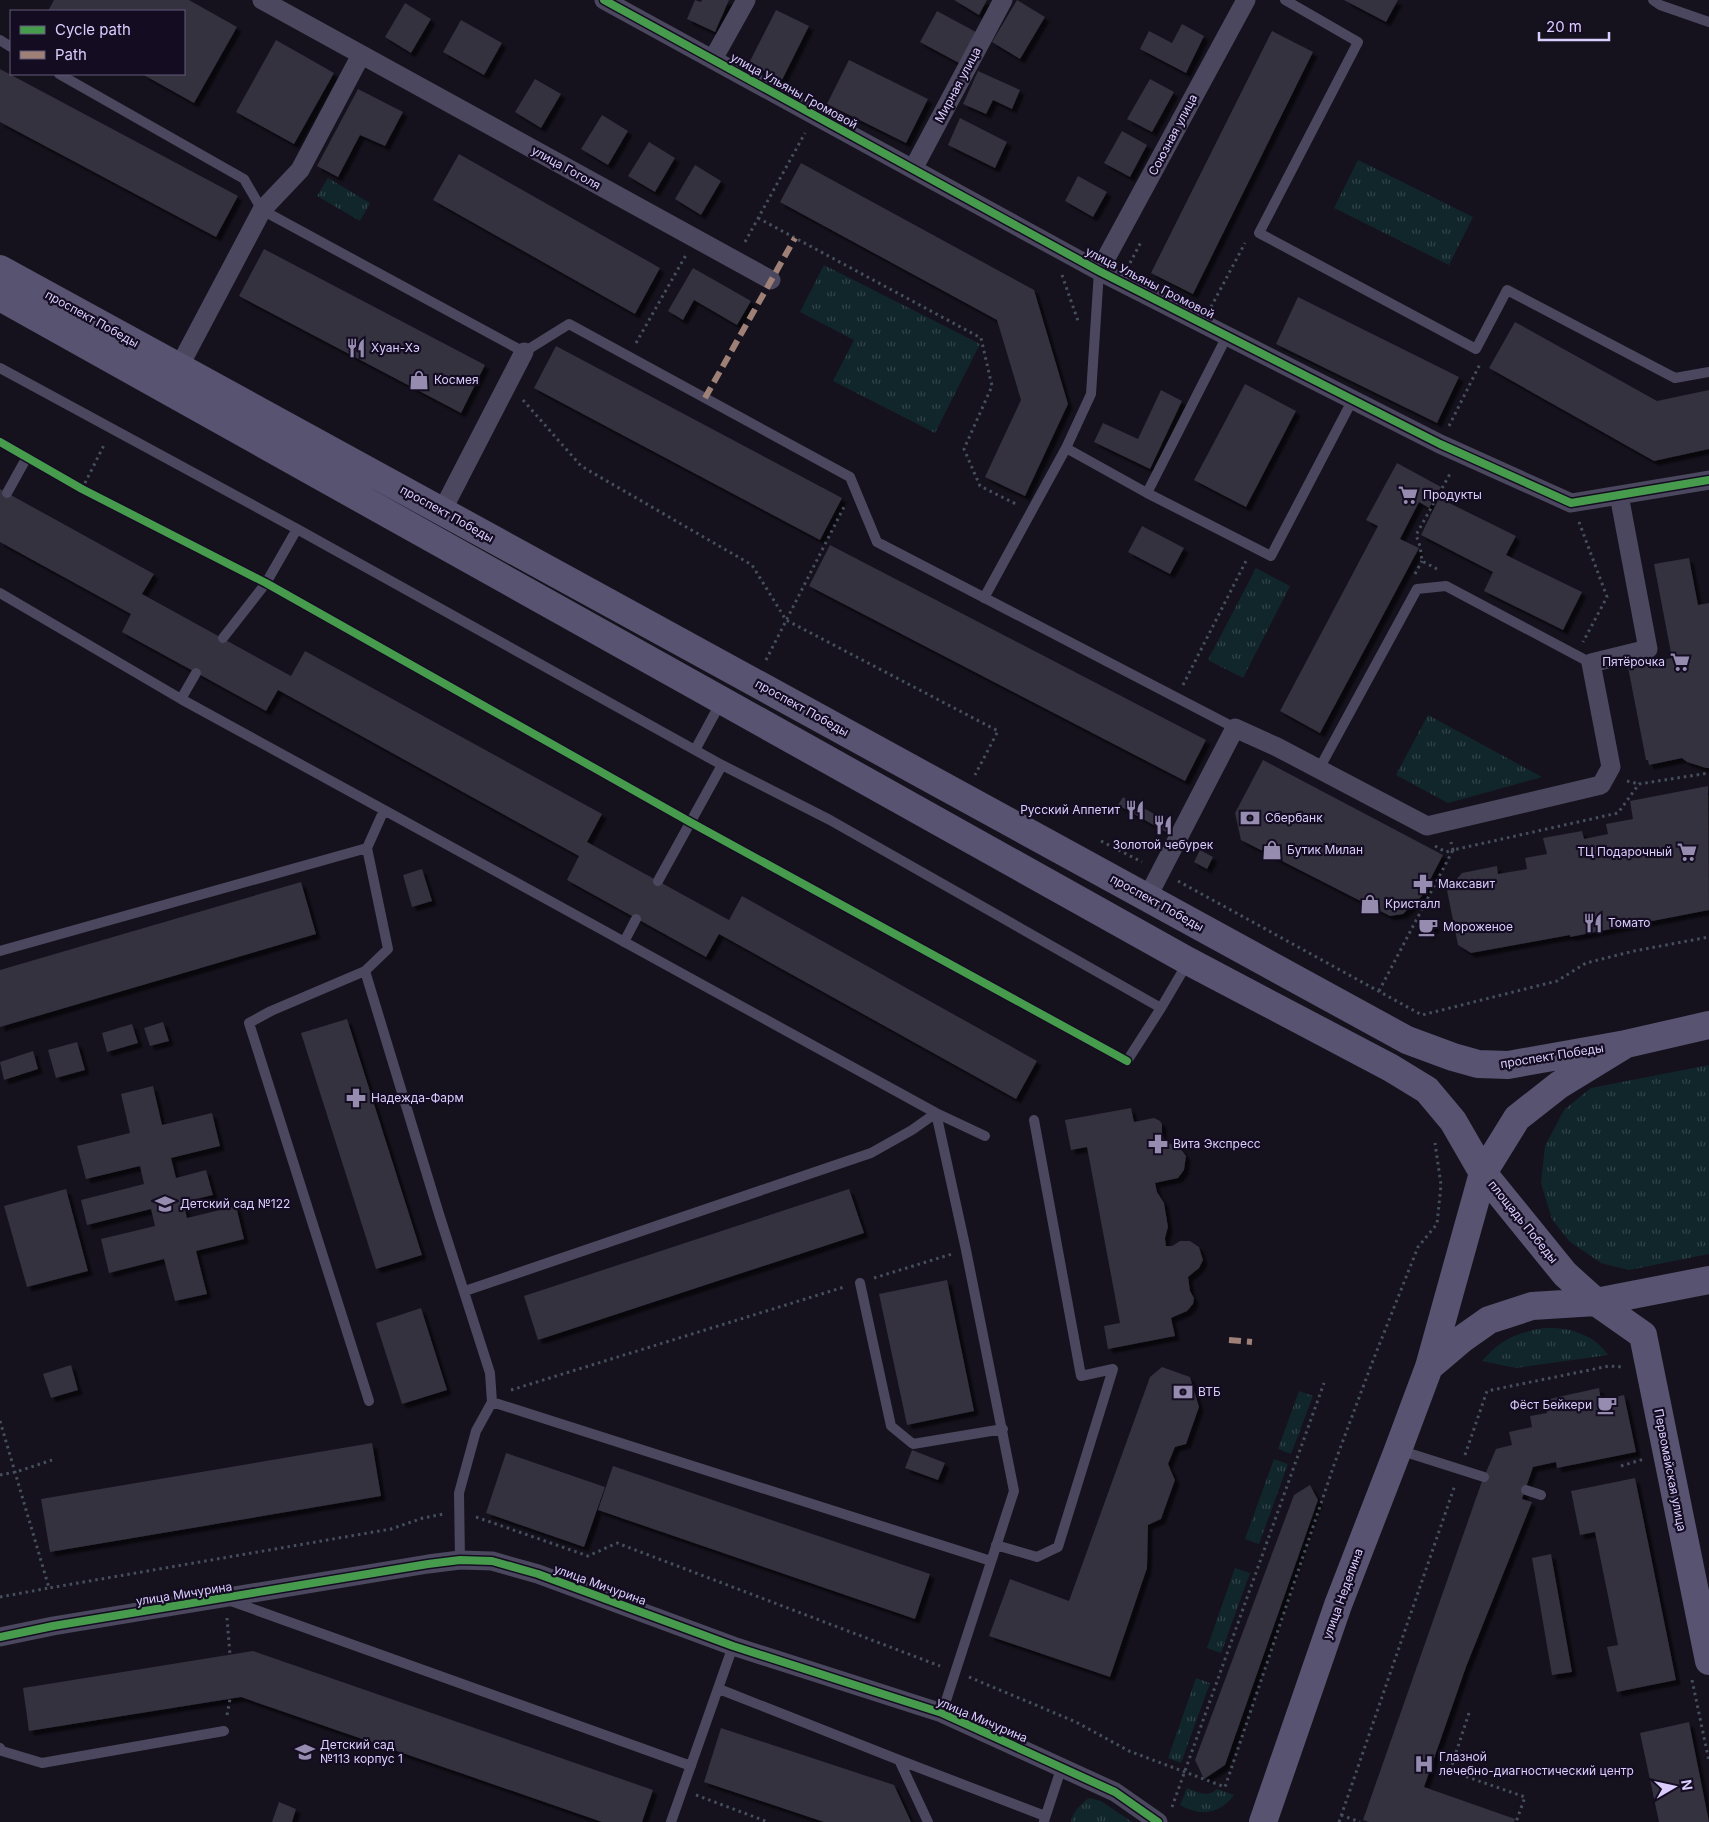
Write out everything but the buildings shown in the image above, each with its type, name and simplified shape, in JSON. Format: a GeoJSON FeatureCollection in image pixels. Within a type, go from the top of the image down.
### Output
{"type":"FeatureCollection","features":[{"type":"Feature","properties":{"kind":"main road","name":"проспект Победы"},"geometry":{"type":"LineString","coordinates":[[0,269],[1407,1040],[1478,1064],[1508,1065],[1626,1044]]}},
{"type":"Feature","properties":{"kind":"main road","name":"проспект Победы"},"geometry":{"type":"LineString","coordinates":[[0,297],[1188,961],[1391,1068],[1427,1090],[1453,1121],[1483,1173]]}},
{"type":"Feature","properties":{"kind":"main road","name":"площадь Победы"},"geometry":{"type":"LineString","coordinates":[[1596,1302],[1565,1274],[1483,1173],[1517,1118],[1558,1086],[1626,1044],[1709,1025]]}},
{"type":"Feature","properties":{"kind":"main road","name":"улица Неделина"},"geometry":{"type":"LineString","coordinates":[[1263,1822],[1338,1606],[1428,1367],[1483,1173]]}},
{"type":"Feature","properties":{"kind":"main road"},"geometry":{"type":"LineString","coordinates":[[1428,1367],[1489,1320],[1532,1306],[1596,1302],[1709,1280]]}},
{"type":"Feature","properties":{"kind":"main road","name":"Первомайская улица"},"geometry":{"type":"LineString","coordinates":[[1596,1302],[1643,1335],[1700,1668]]}},
{"type":"Feature","properties":{"kind":"street","name":"улица Гоголя"},"geometry":{"type":"LineString","coordinates":[[262,0],[771,280]]}},
{"type":"Feature","properties":{"kind":"street","name":"улица Ульяны Громовой"},"geometry":{"type":"LineString","coordinates":[[604,0],[1099,271],[1440,444],[1571,503]]}},
{"type":"Feature","properties":{"kind":"street"},"geometry":{"type":"LineString","coordinates":[[713,60],[746,0]]}},
{"type":"Feature","properties":{"kind":"street","name":"Мирная улица"},"geometry":{"type":"LineString","coordinates":[[913,169],[1003,0]]}},
{"type":"Feature","properties":{"kind":"street","name":"Союзная улица"},"geometry":{"type":"LineString","coordinates":[[1099,271],[1246,0]]}},
{"type":"Feature","properties":{"kind":"street"},"geometry":{"type":"LineString","coordinates":[[180,367],[262,210],[300,170],[361,55]]}},
{"type":"Feature","properties":{"kind":"street"},"geometry":{"type":"LineString","coordinates":[[442,511],[524,352]]}},
{"type":"Feature","properties":{"kind":"street"},"geometry":{"type":"LineString","coordinates":[[1571,503],[1709,480]]}},
{"type":"Feature","properties":{"kind":"street"},"geometry":{"type":"LineString","coordinates":[[1147,898],[1234,728],[1277,747],[1427,826],[1601,785],[1612,766],[1584,659],[1648,649],[1619,495]]}},
{"type":"Feature","properties":{"kind":"street","name":"улица Мичурина"},"geometry":{"type":"LineString","coordinates":[[0,1638],[53,1626],[226,1599],[428,1564],[460,1560],[492,1561],[538,1574],[733,1646],[942,1713],[1062,1766],[1164,1818]]}},
{"type":"Feature","properties":{"kind":"lane"},"geometry":{"type":"LineString","coordinates":[[1285,0],[1358,42],[1259,234],[1476,349],[1507,290],[1675,378],[1709,372]]}},
{"type":"Feature","properties":{"kind":"lane"},"geometry":{"type":"LineString","coordinates":[[1653,0],[1660,5],[1709,22]]}},
{"type":"Feature","properties":{"kind":"lane"},"geometry":{"type":"LineString","coordinates":[[61,75],[244,179],[262,210],[524,352],[569,324],[850,477],[877,542],[1234,728]]}},
{"type":"Feature","properties":{"kind":"lane"},"geometry":{"type":"LineString","coordinates":[[984,598],[1066,448],[1091,394],[1099,271]]}},
{"type":"Feature","properties":{"kind":"lane"},"geometry":{"type":"LineString","coordinates":[[1147,494],[1228,336]]}},
{"type":"Feature","properties":{"kind":"lane"},"geometry":{"type":"LineString","coordinates":[[0,368],[297,529],[722,765],[830,820],[1160,1008]]}},
{"type":"Feature","properties":{"kind":"lane"},"geometry":{"type":"LineString","coordinates":[[1066,448],[1147,494],[1271,556],[1353,399]]}},
{"type":"Feature","properties":{"kind":"lane"},"geometry":{"type":"LineString","coordinates":[[7,493],[27,458]]}},
{"type":"Feature","properties":{"kind":"lane"},"geometry":{"type":"LineString","coordinates":[[223,638],[266,583],[297,529]]}},
{"type":"Feature","properties":{"kind":"lane"},"geometry":{"type":"LineString","coordinates":[[1319,769],[1417,589],[1446,586],[1584,659]]}},
{"type":"Feature","properties":{"kind":"lane"},"geometry":{"type":"LineString","coordinates":[[0,593],[181,699],[936,1113],[985,1136]]}},
{"type":"Feature","properties":{"kind":"lane"},"geometry":{"type":"LineString","coordinates":[[181,699],[196,673]]}},
{"type":"Feature","properties":{"kind":"lane"},"geometry":{"type":"LineString","coordinates":[[695,750],[722,701]]}},
{"type":"Feature","properties":{"kind":"lane"},"geometry":{"type":"LineString","coordinates":[[658,881],[722,765]]}},
{"type":"Feature","properties":{"kind":"lane"},"geometry":{"type":"LineString","coordinates":[[369,1401],[250,1023],[365,971],[388,949],[367,848],[384,810]]}},
{"type":"Feature","properties":{"kind":"lane"},"geometry":{"type":"LineString","coordinates":[[0,951],[367,848]]}},
{"type":"Feature","properties":{"kind":"lane"},"geometry":{"type":"LineString","coordinates":[[624,942],[636,919]]}},
{"type":"Feature","properties":{"kind":"lane"},"geometry":{"type":"LineString","coordinates":[[1127,1061],[1188,961]]}},
{"type":"Feature","properties":{"kind":"lane"},"geometry":{"type":"LineString","coordinates":[[365,971],[436,1205],[490,1373],[492,1399],[476,1432],[459,1493],[460,1560]]}},
{"type":"Feature","properties":{"kind":"lane"},"geometry":{"type":"LineString","coordinates":[[936,1113],[966,1250],[1014,1490],[942,1713]]}},
{"type":"Feature","properties":{"kind":"lane"},"geometry":{"type":"LineString","coordinates":[[465,1291],[871,1153],[912,1130],[936,1113]]}},
{"type":"Feature","properties":{"kind":"lane"},"geometry":{"type":"LineString","coordinates":[[996,1546],[1037,1557],[1058,1547],[1114,1369],[1081,1376],[1034,1120]]}},
{"type":"Feature","properties":{"kind":"lane"},"geometry":{"type":"LineString","coordinates":[[860,1283],[891,1426],[913,1444],[1003,1429]]}},
{"type":"Feature","properties":{"kind":"lane"},"geometry":{"type":"LineString","coordinates":[[492,1399],[991,1561]]}},
{"type":"Feature","properties":{"kind":"lane"},"geometry":{"type":"LineString","coordinates":[[1398,1450],[1484,1477]]}},
{"type":"Feature","properties":{"kind":"lane"},"geometry":{"type":"LineString","coordinates":[[1526,1490],[1541,1496]]}},
{"type":"Feature","properties":{"kind":"lane"},"geometry":{"type":"LineString","coordinates":[[226,1599],[691,1766]]}},
{"type":"Feature","properties":{"kind":"lane"},"geometry":{"type":"LineString","coordinates":[[672,1822],[733,1646]]}},
{"type":"Feature","properties":{"kind":"lane"},"geometry":{"type":"LineString","coordinates":[[719,1689],[1044,1819],[1062,1766]]}},
{"type":"Feature","properties":{"kind":"lane"},"geometry":{"type":"LineString","coordinates":[[1,1752],[42,1763],[224,1731]]}},
{"type":"Feature","properties":{"kind":"lane"},"geometry":{"type":"LineString","coordinates":[[899,1760],[928,1822]]}},
{"type":"Feature","properties":{"kind":"path"},"geometry":{"type":"LineString","coordinates":[[734,261],[815,115]]}},
{"type":"Feature","properties":{"kind":"path"},"geometry":{"type":"LineString","coordinates":[[758,218],[980,338],[992,386],[964,449],[980,486],[1031,511]]}},
{"type":"Feature","properties":{"kind":"path"},"geometry":{"type":"LineString","coordinates":[[628,356],[695,239]]}},
{"type":"Feature","properties":{"kind":"path"},"geometry":{"type":"LineString","coordinates":[[1240,241],[1253,248]]}},
{"type":"Feature","properties":{"kind":"path"},"geometry":{"type":"LineString","coordinates":[[1208,313],[1245,243]]}},
{"type":"Feature","properties":{"kind":"path"},"geometry":{"type":"LineString","coordinates":[[1062,275],[1080,329]]}},
{"type":"Feature","properties":{"kind":"path"},"geometry":{"type":"LineString","coordinates":[[1440,444],[1482,361],[1476,349]]}},
{"type":"Feature","properties":{"kind":"path"},"geometry":{"type":"LineString","coordinates":[[1470,363],[1478,367]]}},
{"type":"Feature","properties":{"kind":"path"},"geometry":{"type":"LineString","coordinates":[[508,384],[581,466],[752,565],[786,620],[998,731],[974,775]]}},
{"type":"Feature","properties":{"kind":"path"},"geometry":{"type":"LineString","coordinates":[[82,488],[112,429]]}},
{"type":"Feature","properties":{"kind":"path"},"geometry":{"type":"LineString","coordinates":[[1439,570],[1422,561],[1416,535],[1461,454]]}},
{"type":"Feature","properties":{"kind":"path"},"geometry":{"type":"LineString","coordinates":[[74,484],[91,493]]}},
{"type":"Feature","properties":{"kind":"path"},"geometry":{"type":"LineString","coordinates":[[764,664],[854,487]]}},
{"type":"Feature","properties":{"kind":"path"},"geometry":{"type":"LineString","coordinates":[[1571,503],[1607,597],[1584,659]]}},
{"type":"Feature","properties":{"kind":"path"},"geometry":{"type":"LineString","coordinates":[[1176,698],[1254,547]]}},
{"type":"Feature","properties":{"kind":"path"},"geometry":{"type":"LineString","coordinates":[[1379,991],[1453,850],[1618,813],[1639,784],[1709,773]]}},
{"type":"Feature","properties":{"kind":"path"},"geometry":{"type":"LineString","coordinates":[[1161,872],[1422,1015],[1557,981],[1586,963],[1634,951],[1709,937]]}},
{"type":"Feature","properties":{"kind":"path"},"geometry":{"type":"LineString","coordinates":[[1185,1772],[1225,1787],[1336,1462],[1372,1363],[1418,1246],[1437,1224],[1441,1185],[1435,1141]]}},
{"type":"Feature","properties":{"kind":"path"},"geometry":{"type":"LineString","coordinates":[[492,1399],[966,1250]]}},
{"type":"Feature","properties":{"kind":"path"},"geometry":{"type":"LineString","coordinates":[[1339,1822],[1487,1391],[1609,1366],[1628,1368]]}},
{"type":"Feature","properties":{"kind":"path"},"geometry":{"type":"LineString","coordinates":[[1164,1818],[1185,1772],[1324,1383]]}},
{"type":"Feature","properties":{"kind":"path"},"geometry":{"type":"LineString","coordinates":[[1621,1466],[1646,1459],[1645,1451]]}},
{"type":"Feature","properties":{"kind":"path"},"geometry":{"type":"LineString","coordinates":[[0,1475],[16,1472],[52,1460]]}},
{"type":"Feature","properties":{"kind":"path"},"geometry":{"type":"LineString","coordinates":[[0,1598],[49,1588]]}},
{"type":"Feature","properties":{"kind":"path"},"geometry":{"type":"LineString","coordinates":[[226,1599],[230,1655]]}},
{"type":"Feature","properties":{"kind":"path"},"geometry":{"type":"LineString","coordinates":[[1700,1668],[1709,1761]]}},
{"type":"Feature","properties":{"kind":"path"},"geometry":{"type":"LineString","coordinates":[[1469,1714],[1450,1771],[1525,1797],[1516,1822]]}},
{"type":"Feature","properties":{"kind":"path"},"geometry":{"type":"LineString","coordinates":[[683,1790],[768,1822]]}},
{"type":"Feature","properties":{"kind":"path"},"geometry":{"type":"LineString","coordinates":[[1342,1815],[1360,1822]]}},
{"type":"Feature","properties":{"kind":"green space"},"geometry":{"type":"Polygon","coordinates":[[[1358,160],[1473,217],[1449,265],[1334,208],[1358,160]]]}},
{"type":"Feature","properties":{"kind":"green space"},"geometry":{"type":"Polygon","coordinates":[[[328,178],[370,203],[360,221],[317,196],[328,178]]]}},
{"type":"Feature","properties":{"kind":"green space"},"geometry":{"type":"Polygon","coordinates":[[[824,265],[980,344],[935,433],[833,381],[854,340],[800,312],[824,265]]]}},
{"type":"Feature","properties":{"kind":"green space"},"geometry":{"type":"Polygon","coordinates":[[[1256,568],[1290,586],[1243,678],[1208,660],[1256,568]]]}},
{"type":"Feature","properties":{"kind":"green space"},"geometry":{"type":"Polygon","coordinates":[[[1428,715],[1542,777],[1448,803],[1396,775],[1428,715]]]}},
{"type":"Feature","properties":{"kind":"green space"},"geometry":{"type":"Polygon","coordinates":[[[1709,1065],[1709,1254],[1629,1270],[1601,1263],[1569,1241],[1552,1219],[1541,1183],[1545,1146],[1564,1110],[1591,1088],[1709,1065]]]}},
{"type":"Feature","properties":{"kind":"green space"},"geometry":{"type":"Polygon","coordinates":[[[1544,1328],[1563,1329],[1580,1333],[1596,1342],[1608,1355],[1516,1368],[1482,1361],[1496,1347],[1510,1338],[1525,1332],[1544,1328]]]}},
{"type":"Feature","properties":{"kind":"green space"},"geometry":{"type":"Polygon","coordinates":[[[1299,1391],[1313,1396],[1291,1454],[1278,1449],[1299,1391]]]}},
{"type":"Feature","properties":{"kind":"green space"},"geometry":{"type":"Polygon","coordinates":[[[1274,1459],[1288,1464],[1259,1544],[1245,1539],[1274,1459]]]}},
{"type":"Feature","properties":{"kind":"green space"},"geometry":{"type":"Polygon","coordinates":[[[1235,1568],[1250,1573],[1221,1653],[1207,1648],[1235,1568]]]}},
{"type":"Feature","properties":{"kind":"green space"},"geometry":{"type":"Polygon","coordinates":[[[1196,1678],[1210,1683],[1181,1763],[1168,1758],[1196,1678]]]}},
{"type":"Feature","properties":{"kind":"green space"},"geometry":{"type":"Polygon","coordinates":[[[1187,1788],[1206,1794],[1217,1789],[1234,1795],[1216,1810],[1209,1812],[1195,1811],[1180,1805],[1187,1788]]]}},
{"type":"Feature","properties":{"kind":"green space"},"geometry":{"type":"Polygon","coordinates":[[[1089,1798],[1101,1801],[1132,1822],[1071,1822],[1075,1811],[1089,1798]]]}},
{"type":"Feature","properties":{"kind":"marked path"},"geometry":{"type":"LineString","coordinates":[[705,398],[795,238]]}},
{"type":"Feature","properties":{"kind":"marked path"},"geometry":{"type":"LineString","coordinates":[[1229,1340],[1252,1342]]}},
{"type":"Feature","properties":{"kind":"cycle path"},"geometry":{"type":"LineString","coordinates":[[604,0],[1099,271],[1440,444],[1571,503],[1709,480]]}},
{"type":"Feature","properties":{"kind":"cycle path"},"geometry":{"type":"LineString","coordinates":[[0,442],[82,489],[266,583],[690,822],[1127,1061]]}},
{"type":"Feature","properties":{"kind":"cycle path"},"geometry":{"type":"LineString","coordinates":[[0,1637],[53,1626],[428,1564],[460,1560],[492,1561],[538,1574],[733,1646],[942,1713],[1115,1792],[1158,1822]]}},
{"type":"Feature","properties":{"kind":"place","name":"Хуан-Хэ"},"geometry":{"type":"Point","coordinates":[356,348]}},
{"type":"Feature","properties":{"kind":"place","name":"Космея"},"geometry":{"type":"Point","coordinates":[419,380]}},
{"type":"Feature","properties":{"kind":"place","name":"Продукты"},"geometry":{"type":"Point","coordinates":[1408,495]}},
{"type":"Feature","properties":{"kind":"place","name":"Пятёрочка"},"geometry":{"type":"Point","coordinates":[1680,662]}},
{"type":"Feature","properties":{"kind":"place","name":"Русский Аппетит"},"geometry":{"type":"Point","coordinates":[1135,810]}},
{"type":"Feature","properties":{"kind":"place","name":"Сбербанк"},"geometry":{"type":"Point","coordinates":[1250,818]}},
{"type":"Feature","properties":{"kind":"place","name":"Золотой чебурек"},"geometry":{"type":"Point","coordinates":[1163,825]}},
{"type":"Feature","properties":{"kind":"place","name":"Бутик Милан"},"geometry":{"type":"Point","coordinates":[1272,850]}},
{"type":"Feature","properties":{"kind":"place","name":"ТЦ Подарочный"},"geometry":{"type":"Point","coordinates":[1687,852]}},
{"type":"Feature","properties":{"kind":"place","name":"Максавит"},"geometry":{"type":"Point","coordinates":[1423,884]}},
{"type":"Feature","properties":{"kind":"place","name":"Кристалл"},"geometry":{"type":"Point","coordinates":[1370,904]}},
{"type":"Feature","properties":{"kind":"place","name":"Томато"},"geometry":{"type":"Point","coordinates":[1593,923]}},
{"type":"Feature","properties":{"kind":"place","name":"Мороженое"},"geometry":{"type":"Point","coordinates":[1428,927]}},
{"type":"Feature","properties":{"kind":"place","name":"Надежда-Фарм"},"geometry":{"type":"Point","coordinates":[356,1098]}},
{"type":"Feature","properties":{"kind":"place","name":"Вита Экспресс"},"geometry":{"type":"Point","coordinates":[1158,1144]}},
{"type":"Feature","properties":{"kind":"place","name":"Детский сад №122"},"geometry":{"type":"Point","coordinates":[165,1204]}},
{"type":"Feature","properties":{"kind":"place","name":"ВТБ"},"geometry":{"type":"Point","coordinates":[1183,1392]}},
{"type":"Feature","properties":{"kind":"place","name":"Фёст Бейкери"},"geometry":{"type":"Point","coordinates":[1607,1405]}},
{"type":"Feature","properties":{"kind":"place","name":"Детский сад №113 корпус 1"},"geometry":{"type":"Point","coordinates":[305,1752]}},
{"type":"Feature","properties":{"kind":"place","name":"Глазной лечебно-диагностический центр"},"geometry":{"type":"Point","coordinates":[1424,1764]}}]}
